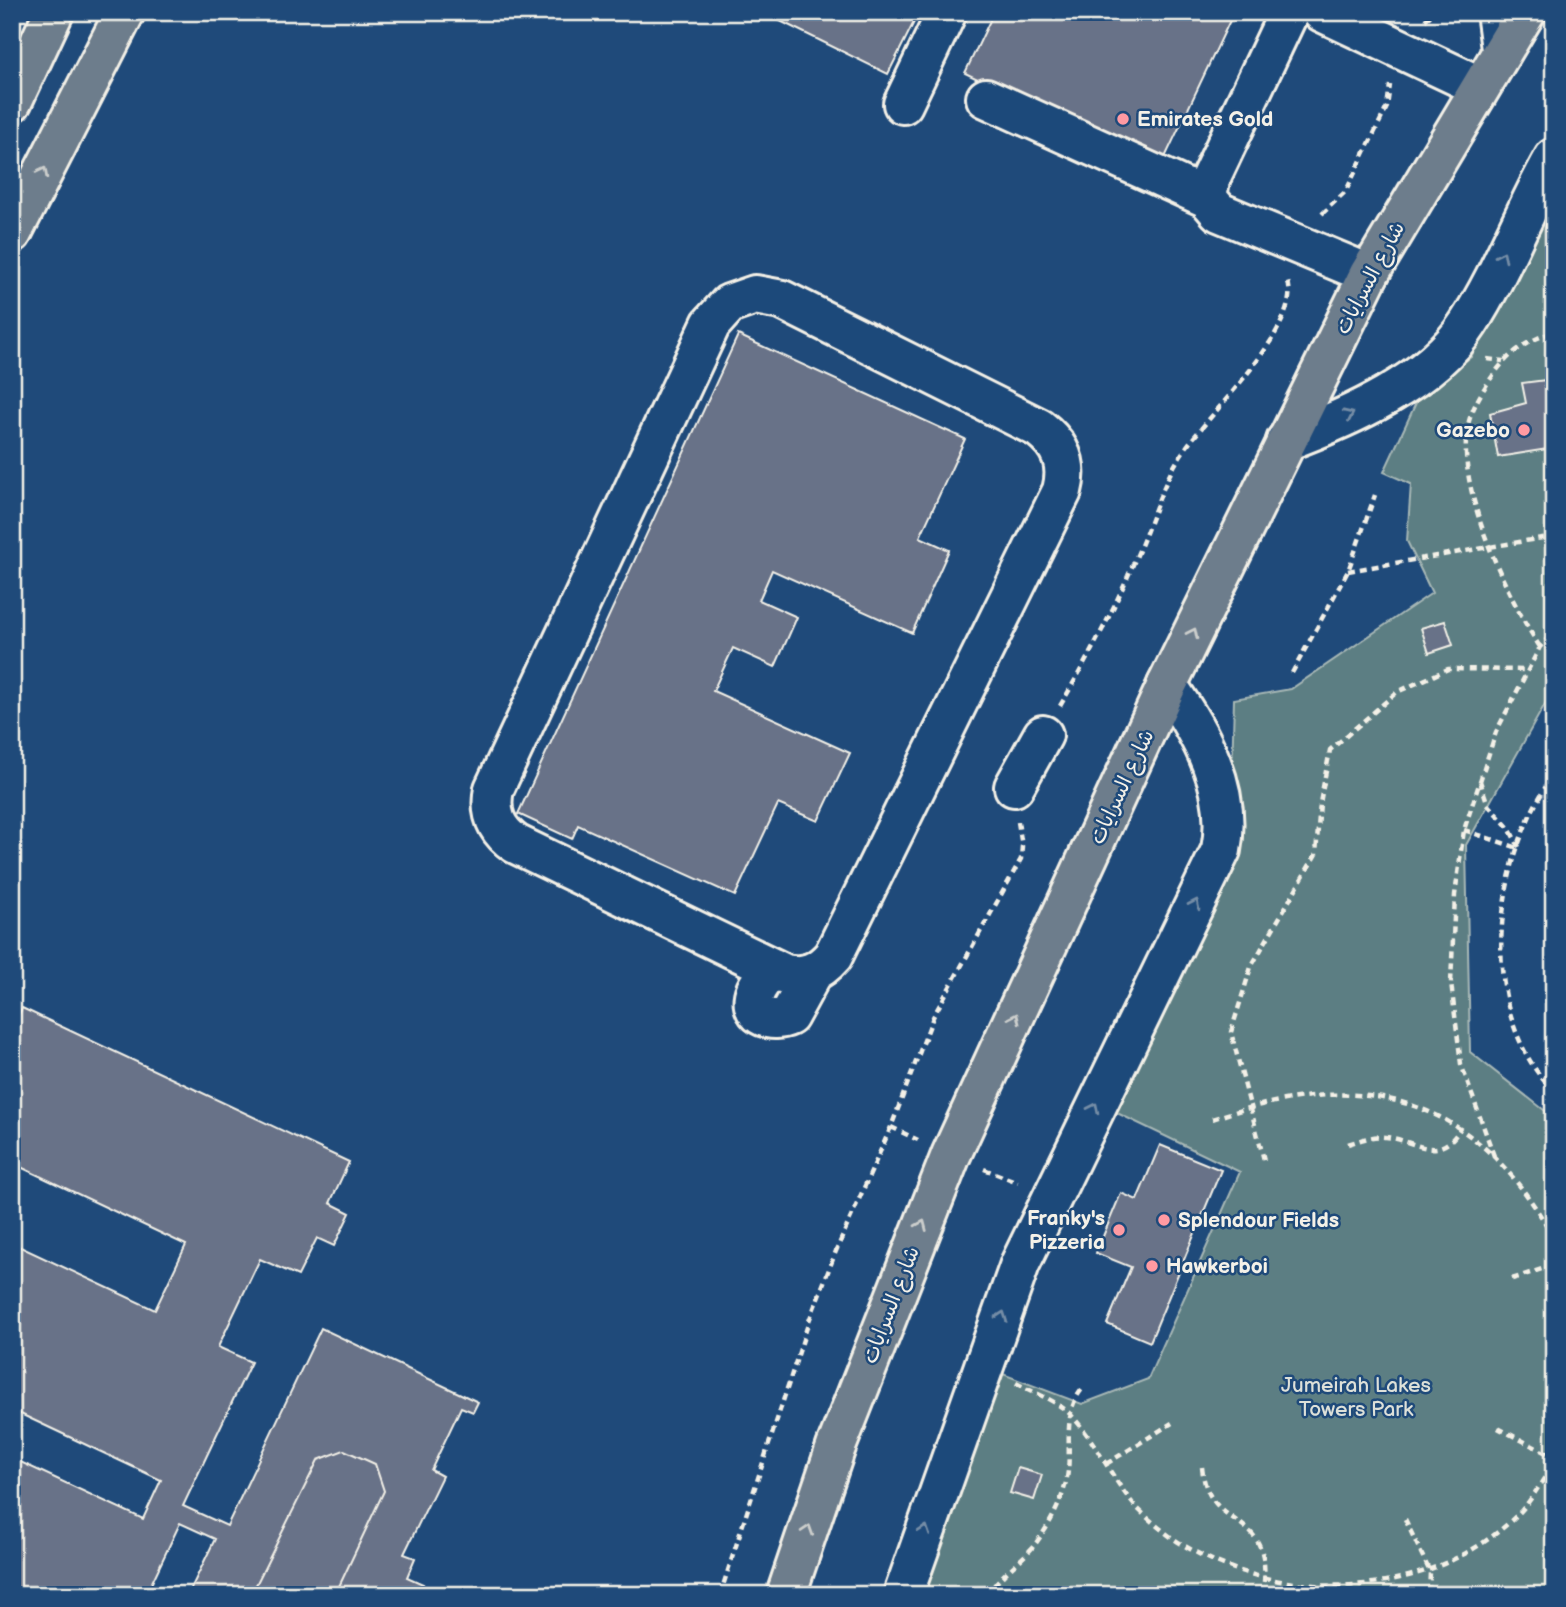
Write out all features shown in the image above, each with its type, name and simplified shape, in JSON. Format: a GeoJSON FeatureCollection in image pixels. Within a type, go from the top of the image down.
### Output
{"type":"FeatureCollection","features":[{"type":"Feature","properties":{"kind":"main road"},"geometry":{"type":"LineString","coordinates":[[12,102],[54,12]]}},
{"type":"Feature","properties":{"kind":"main road"},"geometry":{"type":"LineString","coordinates":[[12,233],[125,12]]}},
{"type":"Feature","properties":{"kind":"main road","name":"شارع السرايات"},"geometry":{"type":"LineString","coordinates":[[786,1595],[836,1447],[951,1155],[1167,685],[1369,274],[1479,86],[1498,30],[1525,12]]}},
{"type":"Feature","properties":{"kind":"lane"},"geometry":{"type":"LineString","coordinates":[[903,104],[947,12]]}},
{"type":"Feature","properties":{"kind":"lane"},"geometry":{"type":"LineString","coordinates":[[1207,198],[1210,179],[1289,12]]}},
{"type":"Feature","properties":{"kind":"lane"},"geometry":{"type":"LineString","coordinates":[[1322,12],[1479,86]]}},
{"type":"Feature","properties":{"kind":"lane"},"geometry":{"type":"LineString","coordinates":[[986,98],[1207,198],[1219,212],[1369,274]]}},
{"type":"Feature","properties":{"kind":"lane"},"geometry":{"type":"LineString","coordinates":[[1286,441],[1366,407],[1438,359],[1467,326],[1554,158]]}},
{"type":"Feature","properties":{"kind":"lane"},"geometry":{"type":"LineString","coordinates":[[755,295],[782,300],[1040,428],[1060,449],[1065,462],[1062,491],[833,956],[812,974],[789,1016],[769,1020],[760,1014],[754,1005],[754,995],[773,968],[516,844],[498,827],[491,802],[494,789],[711,324],[729,304],[755,295]]}},
{"type":"Feature","properties":{"kind":"lane"},"geometry":{"type":"LineString","coordinates":[[903,1595],[1020,1264],[1221,850],[1225,826],[1215,774],[1188,715],[1167,685]]}},
{"type":"Feature","properties":{"kind":"lane"},"geometry":{"type":"LineString","coordinates":[[1014,787],[1042,735]]}},
{"type":"Feature","properties":{"kind":"path"},"geometry":{"type":"LineString","coordinates":[[1042,735],[1117,602],[1170,474],[1185,448],[1257,365],[1284,312],[1290,289],[1283,265],[1305,221],[1335,205],[1346,191],[1387,107],[1390,83],[1383,61],[1404,31],[1436,12]]}},
{"type":"Feature","properties":{"kind":"path"},"geometry":{"type":"LineString","coordinates":[[1540,647],[1510,596],[1472,493],[1468,466],[1468,423],[1483,389],[1503,361],[1528,341],[1554,332]]}},
{"type":"Feature","properties":{"kind":"path"},"geometry":{"type":"LineString","coordinates":[[1292,673],[1348,571],[1376,495]]}},
{"type":"Feature","properties":{"kind":"path"},"geometry":{"type":"LineString","coordinates":[[1348,571],[1554,536]]}},
{"type":"Feature","properties":{"kind":"path"},"geometry":{"type":"LineString","coordinates":[[1494,1156],[1461,1064],[1451,983],[1455,895],[1464,830],[1496,732],[1540,647],[1554,631]]}},
{"type":"Feature","properties":{"kind":"path"},"geometry":{"type":"LineString","coordinates":[[1264,1160],[1248,1107],[1231,1032],[1251,967],[1316,854],[1320,803],[1330,750],[1397,692],[1448,669],[1529,670]]}},
{"type":"Feature","properties":{"kind":"path"},"geometry":{"type":"LineString","coordinates":[[1554,773],[1528,821],[1509,880],[1502,941],[1505,1002],[1518,1041],[1539,1076],[1554,1091]]}},
{"type":"Feature","properties":{"kind":"path"},"geometry":{"type":"LineString","coordinates":[[1480,780],[1488,806],[1509,828],[1519,848]]}},
{"type":"Feature","properties":{"kind":"path"},"geometry":{"type":"LineString","coordinates":[[720,1595],[809,1321],[836,1251],[891,1127],[933,1017],[1021,859],[1022,846],[1013,802],[1014,787]]}},
{"type":"Feature","properties":{"kind":"path"},"geometry":{"type":"LineString","coordinates":[[1464,830],[1519,848]]}},
{"type":"Feature","properties":{"kind":"path"},"geometry":{"type":"LineString","coordinates":[[1212,1119],[1248,1107],[1306,1096],[1360,1093],[1412,1104],[1460,1129],[1494,1156],[1531,1198],[1554,1238]]}},
{"type":"Feature","properties":{"kind":"path"},"geometry":{"type":"LineString","coordinates":[[1348,1144],[1376,1136],[1438,1148],[1454,1139],[1460,1129]]}},
{"type":"Feature","properties":{"kind":"path"},"geometry":{"type":"LineString","coordinates":[[1512,1279],[1554,1265]]}},
{"type":"Feature","properties":{"kind":"path"},"geometry":{"type":"LineString","coordinates":[[1011,1381],[1070,1413],[1135,1506],[1173,1539],[1216,1565],[1264,1582],[1305,1590],[1348,1591],[1390,1586],[1430,1572],[1478,1545],[1521,1511],[1554,1463]]}},
{"type":"Feature","properties":{"kind":"path"},"geometry":{"type":"LineString","coordinates":[[987,1595],[1033,1547],[1052,1517],[1066,1485],[1070,1413],[1074,1398],[1083,1388]]}},
{"type":"Feature","properties":{"kind":"path"},"geometry":{"type":"LineString","coordinates":[[1106,1464],[1172,1423]]}},
{"type":"Feature","properties":{"kind":"path"},"geometry":{"type":"LineString","coordinates":[[1498,1428],[1554,1457]]}},
{"type":"Feature","properties":{"kind":"path"},"geometry":{"type":"LineString","coordinates":[[1202,1467],[1203,1482],[1218,1508],[1248,1529],[1263,1547],[1264,1582]]}},
{"type":"Feature","properties":{"kind":"path"},"geometry":{"type":"LineString","coordinates":[[1405,1519],[1430,1572],[1429,1595]]}},
{"type":"Feature","properties":{"kind":"green space","name":"Jumeirah Lakes Towers Park"},"geometry":{"type":"Polygon","coordinates":[[[1554,177],[1554,688],[1466,845],[1470,1052],[1553,1117],[1554,1121],[1554,1595],[900,1595],[987,1368],[1082,1404],[1148,1379],[1240,1172],[1092,1101],[1231,812],[1234,699],[1291,689],[1432,593],[1407,541],[1411,484],[1384,472],[1421,392],[1471,357],[1554,177]]]}},
{"type":"Feature","properties":{"kind":"building"},"geometry":{"type":"Polygon","coordinates":[[[775,12],[919,12],[888,74],[772,17],[775,12]]]}},
{"type":"Feature","properties":{"kind":"building","name":"Emirates Gold"},"geometry":{"type":"Polygon","coordinates":[[[994,12],[1234,12],[1161,166],[965,73],[994,12]]]}},
{"type":"Feature","properties":{"kind":"building"},"geometry":{"type":"Polygon","coordinates":[[[738,335],[965,439],[920,537],[949,550],[912,633],[772,570],[759,600],[797,617],[775,667],[733,648],[713,691],[850,753],[818,821],[778,804],[735,896],[578,825],[572,839],[518,814],[738,335]]]}},
{"type":"Feature","properties":{"kind":"building","name":"Gazebo"},"geometry":{"type":"Polygon","coordinates":[[[1554,379],[1554,448],[1498,457],[1490,413],[1526,403],[1522,383],[1554,379]]]}},
{"type":"Feature","properties":{"kind":"building"},"geometry":{"type":"Polygon","coordinates":[[[1445,621],[1453,645],[1429,653],[1421,628],[1445,621]]]}},
{"type":"Feature","properties":{"kind":"building"},"geometry":{"type":"Polygon","coordinates":[[[22,1008],[349,1162],[330,1203],[350,1213],[334,1246],[317,1238],[298,1276],[260,1259],[218,1347],[251,1362],[183,1506],[227,1526],[321,1328],[478,1402],[473,1412],[461,1407],[431,1470],[442,1476],[404,1554],[415,1558],[407,1577],[423,1584],[418,1595],[188,1595],[215,1539],[180,1523],[146,1595],[12,1595],[12,1458],[143,1519],[161,1480],[12,1410],[12,1243],[155,1310],[186,1245],[12,1163],[20,1143],[12,1140],[12,1028],[22,1008]]]}},
{"type":"Feature","properties":{"kind":"building"},"geometry":{"type":"Polygon","coordinates":[[[1160,1145],[1221,1170],[1150,1342],[1107,1324],[1131,1267],[1096,1253],[1121,1193],[1137,1200],[1160,1145]]]}},
{"type":"Feature","properties":{"kind":"building"},"geometry":{"type":"Polygon","coordinates":[[[344,1450],[375,1464],[384,1491],[335,1595],[251,1595],[318,1460],[344,1450]]]}},
{"type":"Feature","properties":{"kind":"building"},"geometry":{"type":"Polygon","coordinates":[[[1018,1468],[1042,1475],[1034,1500],[1010,1493],[1018,1468]]]}},
{"type":"Feature","properties":{"kind":"place","name":"Emirates Gold"},"geometry":{"type":"Point","coordinates":[1123,119]}},
{"type":"Feature","properties":{"kind":"place","name":"Gazebo"},"geometry":{"type":"Point","coordinates":[1524,430]}},
{"type":"Feature","properties":{"kind":"place","name":"Splendour Fields"},"geometry":{"type":"Point","coordinates":[1164,1220]}},
{"type":"Feature","properties":{"kind":"place","name":"Franky's Pizzeria"},"geometry":{"type":"Point","coordinates":[1119,1230]}},
{"type":"Feature","properties":{"kind":"place","name":"Hawkerboi"},"geometry":{"type":"Point","coordinates":[1152,1266]}}]}
